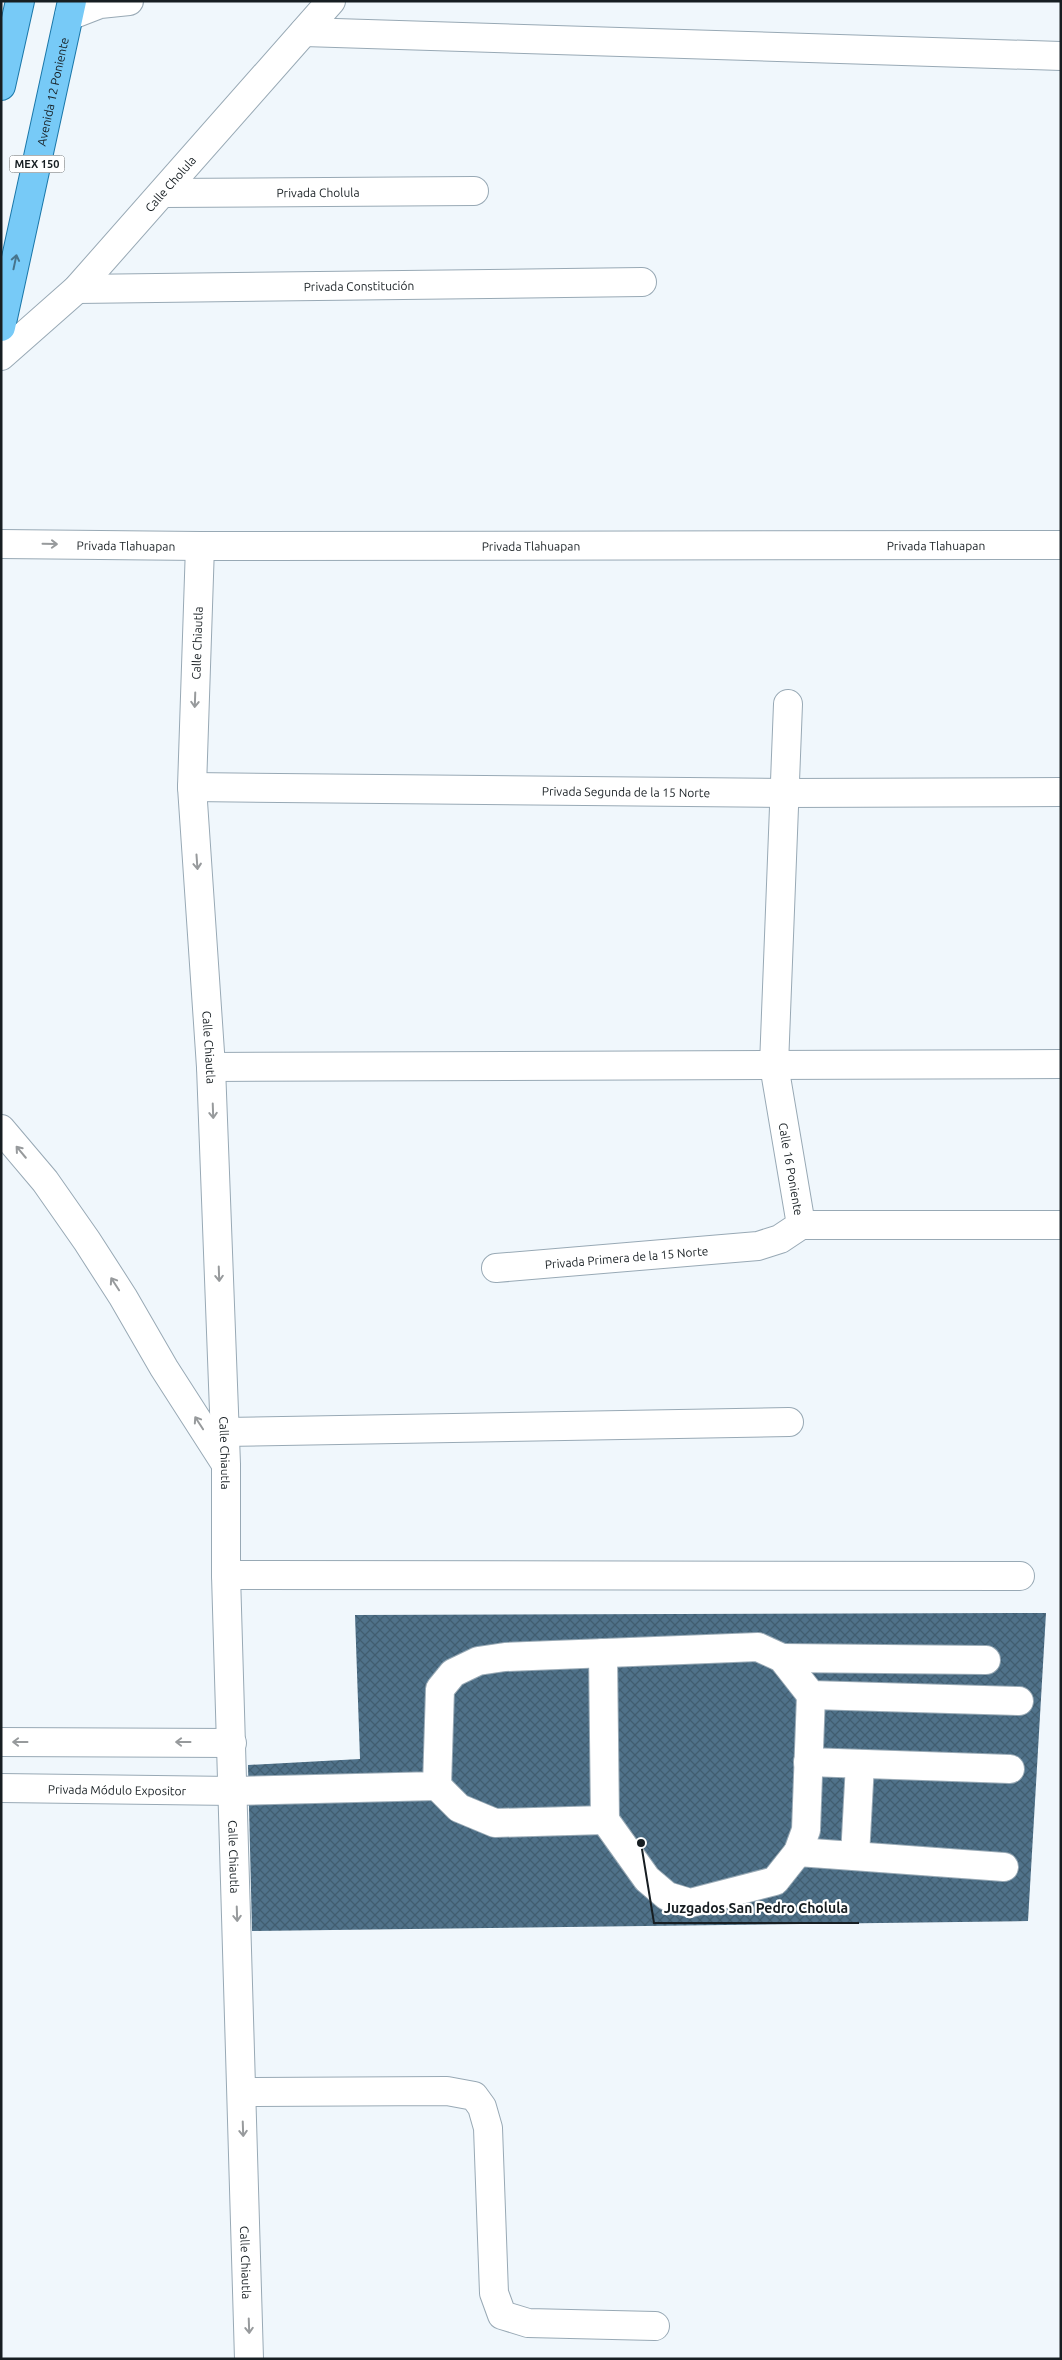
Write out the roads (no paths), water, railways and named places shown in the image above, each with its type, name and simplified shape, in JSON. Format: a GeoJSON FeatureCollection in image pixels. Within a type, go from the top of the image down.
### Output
{"type":"FeatureCollection","features":[{"type":"Feature","properties":{"kind":"main road"},"geometry":{"type":"LineString","coordinates":[[1,86],[20,1]]}},
{"type":"Feature","properties":{"kind":"main road","name":"Avenida 12 Poniente"},"geometry":{"type":"LineString","coordinates":[[1,327],[71,9]]}},
{"type":"Feature","properties":{"kind":"street"},"geometry":{"type":"LineString","coordinates":[[71,9],[129,1]]}},
{"type":"Feature","properties":{"kind":"street","name":"Calle Cholula"},"geometry":{"type":"LineString","coordinates":[[1,356],[77,289],[331,1]]}},
{"type":"Feature","properties":{"kind":"street"},"geometry":{"type":"LineString","coordinates":[[304,32],[1061,56]]}},
{"type":"Feature","properties":{"kind":"street","name":"Privada Cholula"},"geometry":{"type":"LineString","coordinates":[[163,193],[474,191]]}},
{"type":"Feature","properties":{"kind":"street","name":"Privada Constitución"},"geometry":{"type":"LineString","coordinates":[[77,289],[642,282]]}},
{"type":"Feature","properties":{"kind":"street","name":"Privada Tlahuapan"},"geometry":{"type":"LineString","coordinates":[[1,544],[200,546],[1061,545]]}},
{"type":"Feature","properties":{"kind":"street","name":"Calle Chiautla"},"geometry":{"type":"LineString","coordinates":[[200,546],[192,787],[212,1067],[226,1464],[226,1575],[250,2359]]}},
{"type":"Feature","properties":{"kind":"street","name":"Calle 16 Poniente"},"geometry":{"type":"LineString","coordinates":[[758,1246],[780,1239],[801,1225],[774,1065],[788,704]]}},
{"type":"Feature","properties":{"kind":"street","name":"Privada Segunda de la 15 Norte"},"geometry":{"type":"LineString","coordinates":[[192,787],[786,793],[1061,792]]}},
{"type":"Feature","properties":{"kind":"street"},"geometry":{"type":"LineString","coordinates":[[212,1067],[1061,1064]]}},
{"type":"Feature","properties":{"kind":"street"},"geometry":{"type":"LineString","coordinates":[[1,1129],[45,1181],[87,1241],[123,1297],[164,1368],[226,1464]]}},
{"type":"Feature","properties":{"kind":"street"},"geometry":{"type":"LineString","coordinates":[[801,1225],[1061,1225]]}},
{"type":"Feature","properties":{"kind":"street","name":"Privada Primera de la 15 Norte"},"geometry":{"type":"LineString","coordinates":[[496,1268],[758,1246]]}},
{"type":"Feature","properties":{"kind":"street"},"geometry":{"type":"LineString","coordinates":[[224,1432],[789,1422]]}},
{"type":"Feature","properties":{"kind":"street"},"geometry":{"type":"LineString","coordinates":[[226,1575],[1020,1576]]}},
{"type":"Feature","properties":{"kind":"street"},"geometry":{"type":"LineString","coordinates":[[605,1820],[495,1823],[459,1808],[437,1786],[440,1689],[453,1673],[478,1661],[505,1657],[758,1647],[782,1658],[986,1660]]}},
{"type":"Feature","properties":{"kind":"street"},"geometry":{"type":"LineString","coordinates":[[603,1653],[605,1820],[647,1879],[667,1896],[690,1903],[775,1881],[798,1852],[806,1830],[811,1695],[782,1658]]}},
{"type":"Feature","properties":{"kind":"street"},"geometry":{"type":"LineString","coordinates":[[811,1695],[1019,1702]]}},
{"type":"Feature","properties":{"kind":"street"},"geometry":{"type":"LineString","coordinates":[[1,1742],[232,1743]]}},
{"type":"Feature","properties":{"kind":"street"},"geometry":{"type":"LineString","coordinates":[[808,1762],[1010,1769]]}},
{"type":"Feature","properties":{"kind":"street"},"geometry":{"type":"LineString","coordinates":[[855,1856],[860,1764]]}},
{"type":"Feature","properties":{"kind":"street","name":"Privada Módulo Expositor"},"geometry":{"type":"LineString","coordinates":[[1,1788],[233,1791],[437,1786]]}},
{"type":"Feature","properties":{"kind":"street"},"geometry":{"type":"LineString","coordinates":[[798,1852],[1004,1867]]}},
{"type":"Feature","properties":{"kind":"street"},"geometry":{"type":"LineString","coordinates":[[242,2092],[447,2091],[474,2096],[482,2107],[488,2128],[494,2293],[502,2315],[528,2323],[654,2326]]}},
{"type":"Feature","properties":{"kind":"place","name":"Juzgados San Pedro Cholula"},"geometry":{"type":"Point","coordinates":[641,1843]}}]}
